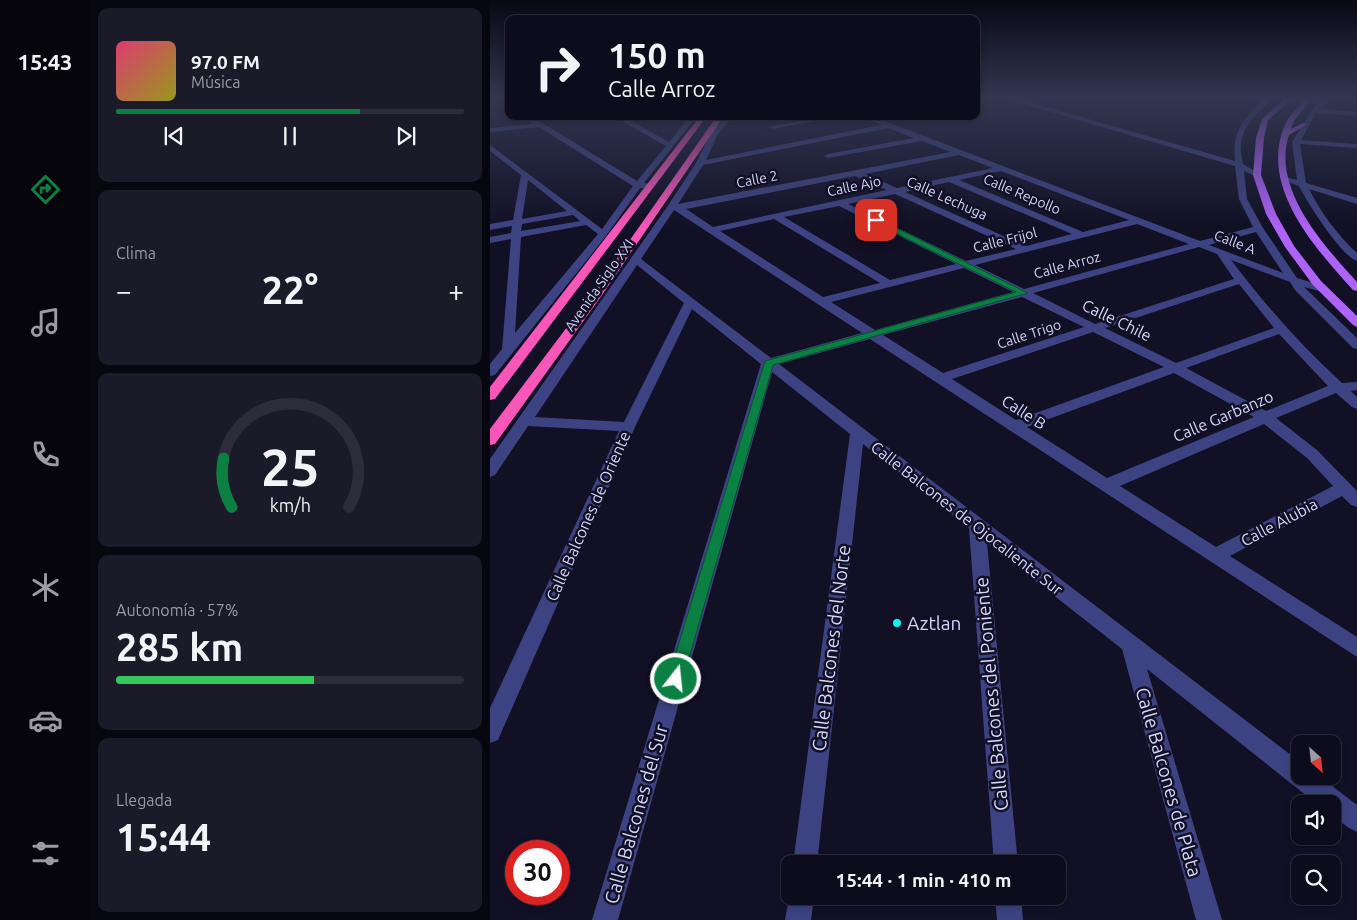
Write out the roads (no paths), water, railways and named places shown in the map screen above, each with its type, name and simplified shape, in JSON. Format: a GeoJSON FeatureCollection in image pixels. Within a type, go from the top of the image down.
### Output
{"type":"FeatureCollection","features":[{"type":"Feature","properties":{"kind":"highway","name":"Avenida Siglo XXI"},"geometry":{"type":"LineString","coordinates":[[490,396],[588,261],[684,142]]}},
{"type":"Feature","properties":{"kind":"highway","name":"Avenida Siglo XXI"},"geometry":{"type":"LineString","coordinates":[[490,440],[596,296],[704,142]]}},
{"type":"Feature","properties":{"kind":"highway"},"geometry":{"type":"LineString","coordinates":[[596,296],[600,309]]}},
{"type":"Feature","properties":{"kind":"main road"},"geometry":{"type":"LineString","coordinates":[[1260,142],[1257,175],[1271,214],[1290,246],[1323,289],[1357,323]]}},
{"type":"Feature","properties":{"kind":"main road"},"geometry":{"type":"LineString","coordinates":[[1282,142],[1288,192],[1300,219],[1324,254],[1357,288]]}},
{"type":"Feature","properties":{"kind":"street"},"geometry":{"type":"LineString","coordinates":[[567,142],[638,186],[650,186]]}},
{"type":"Feature","properties":{"kind":"street"},"geometry":{"type":"LineString","coordinates":[[663,142],[669,145]]}},
{"type":"Feature","properties":{"kind":"street","name":"Avenida Siglo XXI"},"geometry":{"type":"LineString","coordinates":[[490,372],[588,261],[603,234],[672,142]]}},
{"type":"Feature","properties":{"kind":"street","name":"Avenida Siglo XXI"},"geometry":{"type":"LineString","coordinates":[[490,471],[635,259],[676,206],[711,142]]}},
{"type":"Feature","properties":{"kind":"street"},"geometry":{"type":"LineString","coordinates":[[700,163],[804,142]]}},
{"type":"Feature","properties":{"kind":"street"},"geometry":{"type":"LineString","coordinates":[[815,142],[835,162]]}},
{"type":"Feature","properties":{"kind":"street"},"geometry":{"type":"LineString","coordinates":[[828,156],[901,142]]}},
{"type":"Feature","properties":{"kind":"street","name":"Calle A"},"geometry":{"type":"LineString","coordinates":[[932,142],[1293,280],[1323,289]]}},
{"type":"Feature","properties":{"kind":"street"},"geometry":{"type":"LineString","coordinates":[[1161,142],[1238,164],[1257,175]]}},
{"type":"Feature","properties":{"kind":"street"},"geometry":{"type":"LineString","coordinates":[[1238,142],[1238,164],[1243,200],[1258,228],[1293,280],[1326,316],[1357,345]]}},
{"type":"Feature","properties":{"kind":"street"},"geometry":{"type":"LineString","coordinates":[[1357,146],[1296,142],[1302,184],[1320,216],[1357,258]]}},
{"type":"Feature","properties":{"kind":"street"},"geometry":{"type":"LineString","coordinates":[[490,147],[603,234]]}},
{"type":"Feature","properties":{"kind":"street","name":"Calle 2"},"geometry":{"type":"LineString","coordinates":[[676,206],[958,152]]}},
{"type":"Feature","properties":{"kind":"street","name":"Calle Ajo"},"geometry":{"type":"LineString","coordinates":[[711,230],[1002,169]]}},
{"type":"Feature","properties":{"kind":"street","name":"Calle Lechuga"},"geometry":{"type":"LineString","coordinates":[[848,172],[897,191],[1025,249]]}},
{"type":"Feature","properties":{"kind":"street"},"geometry":{"type":"LineString","coordinates":[[508,350],[516,235],[525,174]]}},
{"type":"Feature","properties":{"kind":"street"},"geometry":{"type":"LineString","coordinates":[[1285,179],[1357,200]]}},
{"type":"Feature","properties":{"kind":"street","name":"Calle Repollo"},"geometry":{"type":"LineString","coordinates":[[951,180],[1082,235]]}},
{"type":"Feature","properties":{"kind":"street","name":"Calle Chile"},"geometry":{"type":"LineString","coordinates":[[840,203],[1176,368],[1265,417],[1312,454],[1357,501]]}},
{"type":"Feature","properties":{"kind":"street","name":"Calle B"},"geometry":{"type":"LineString","coordinates":[[676,206],[1357,648]]}},
{"type":"Feature","properties":{"kind":"street"},"geometry":{"type":"LineString","coordinates":[[490,227],[575,212]]}},
{"type":"Feature","properties":{"kind":"street"},"geometry":{"type":"LineString","coordinates":[[775,216],[889,284]]}},
{"type":"Feature","properties":{"kind":"street","name":"Calle Frijol"},"geometry":{"type":"LineString","coordinates":[[821,301],[1137,221]]}},
{"type":"Feature","properties":{"kind":"street"},"geometry":{"type":"LineString","coordinates":[[490,240],[588,222]]}},
{"type":"Feature","properties":{"kind":"street","name":"Calle Arroz"},"geometry":{"type":"LineString","coordinates":[[768,363],[1258,228]]}},
{"type":"Feature","properties":{"kind":"street"},"geometry":{"type":"LineString","coordinates":[[1220,252],[1282,329],[1357,404]]}},
{"type":"Feature","properties":{"kind":"street","name":"Calle Balcones de Ojocaliente Sur"},"geometry":{"type":"LineString","coordinates":[[635,259],[1291,769]]}},
{"type":"Feature","properties":{"kind":"street","name":"Calle Trigo"},"geometry":{"type":"LineString","coordinates":[[941,378],[1241,280]]}},
{"type":"Feature","properties":{"kind":"street","name":"Calle Balcones de Oriente"},"geometry":{"type":"LineString","coordinates":[[490,732],[628,426],[690,302]]}},
{"type":"Feature","properties":{"kind":"street"},"geometry":{"type":"LineString","coordinates":[[1014,426],[1282,329]]}},
{"type":"Feature","properties":{"kind":"street","name":"Calle Balcones del Sur"},"geometry":{"type":"LineString","coordinates":[[605,920],[768,363]]}},
{"type":"Feature","properties":{"kind":"street","name":"Calle Garbanzo"},"geometry":{"type":"LineString","coordinates":[[1106,485],[1332,390],[1357,386]]}},
{"type":"Feature","properties":{"kind":"street"},"geometry":{"type":"LineString","coordinates":[[523,422],[628,426]]}},
{"type":"Feature","properties":{"kind":"street","name":"Calle Balcones del Norte"},"geometry":{"type":"LineString","coordinates":[[806,855],[857,432]]}},
{"type":"Feature","properties":{"kind":"street","name":"Calle Alubia"},"geometry":{"type":"LineString","coordinates":[[1215,556],[1343,488]]}},
{"type":"Feature","properties":{"kind":"street","name":"Calle Balcones del Poniente"},"geometry":{"type":"LineString","coordinates":[[977,525],[1005,855]]}},
{"type":"Feature","properties":{"kind":"street","name":"Calle Balcones de Plata"},"geometry":{"type":"LineString","coordinates":[[1130,644],[1209,920]]}},
{"type":"Feature","properties":{"kind":"street","name":"Calle Balcones de Ojocaliente Sur"},"geometry":{"type":"LineString","coordinates":[[1312,785],[1357,820]]}},
{"type":"Feature","properties":{"kind":"street"},"geometry":{"type":"LineString","coordinates":[[798,920],[800,905]]}},
{"type":"Feature","properties":{"kind":"street"},"geometry":{"type":"LineString","coordinates":[[1009,905],[1010,920]]}},
{"type":"Feature","properties":{"kind":"place","name":"Aztlan"},"geometry":{"type":"Point","coordinates":[897,623]}}]}
